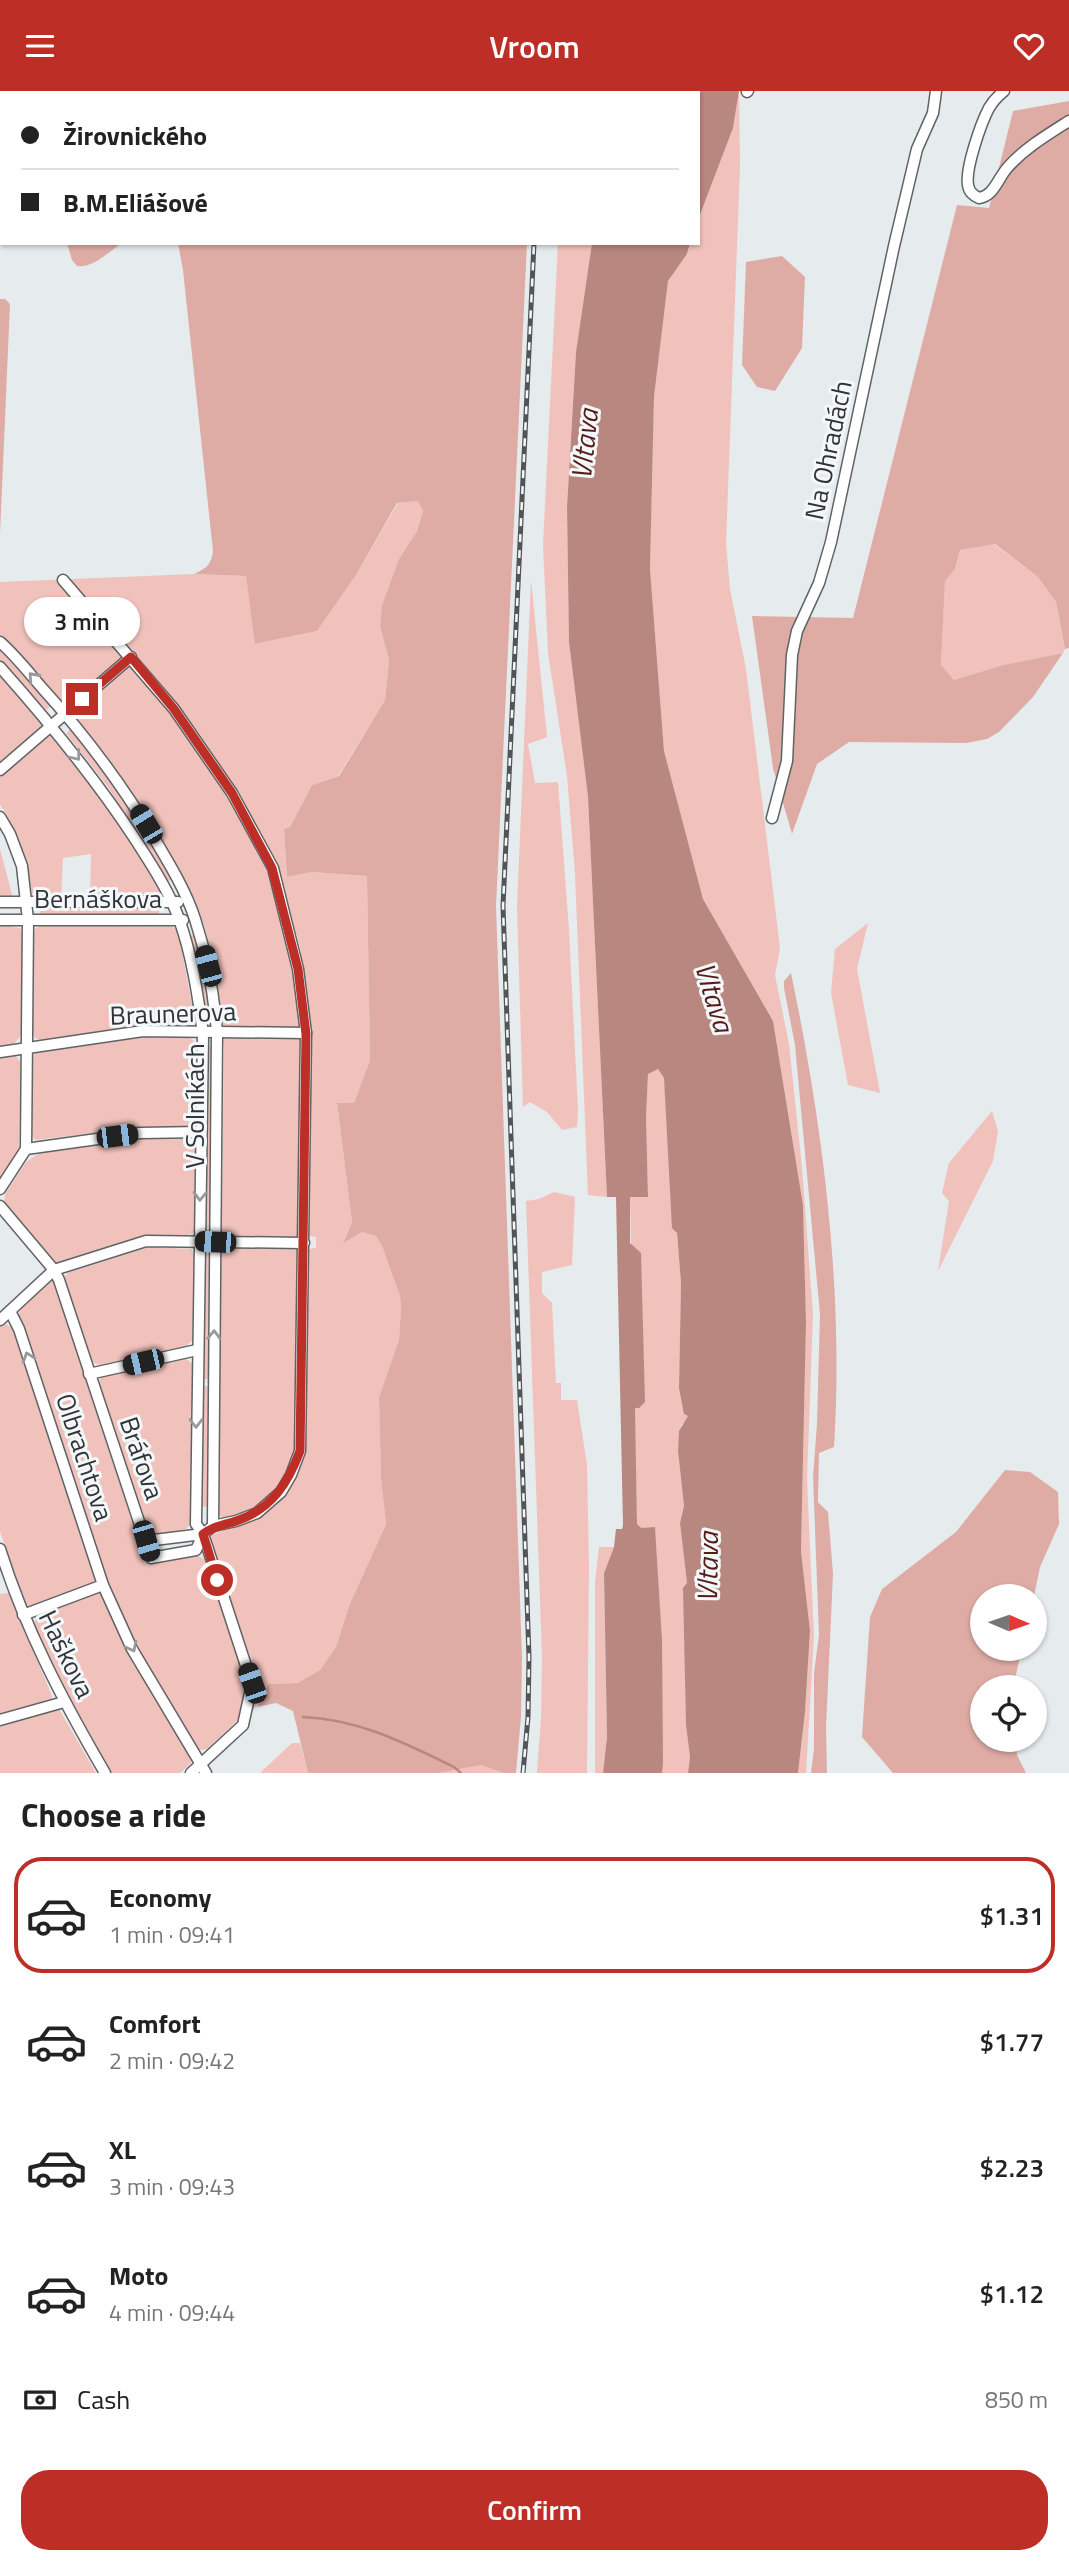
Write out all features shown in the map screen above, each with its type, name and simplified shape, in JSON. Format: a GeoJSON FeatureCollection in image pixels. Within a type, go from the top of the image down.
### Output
{"type":"FeatureCollection","features":[{"type":"Feature","properties":{"kind":"street","name":"Na Ohradách"},"geometry":{"type":"LineString","coordinates":[[772,818],[787,761],[792,655],[796,631],[819,583],[831,542],[894,246],[917,149],[933,113],[936,91]]}},
{"type":"Feature","properties":{"kind":"street"},"geometry":{"type":"LineString","coordinates":[[1004,91],[990,105],[968,174],[968,184],[974,196],[979,198],[988,195],[1018,156],[1069,121]]}},
{"type":"Feature","properties":{"kind":"street"},"geometry":{"type":"LineString","coordinates":[[64,580],[174,709],[232,793],[272,868],[298,969],[306,1034],[300,1451],[281,1492],[257,1513],[213,1526],[203,1534],[196,1550],[151,1558],[146,1541],[203,1534]]}},
{"type":"Feature","properties":{"kind":"street","name":"V Solníkách"},"geometry":{"type":"LineString","coordinates":[[0,642],[65,713],[107,766],[166,859],[195,918],[214,997],[217,1033],[213,1526]]}},
{"type":"Feature","properties":{"kind":"street"},"geometry":{"type":"LineString","coordinates":[[0,770],[131,657]]}},
{"type":"Feature","properties":{"kind":"street","name":"V Solníkách"},"geometry":{"type":"LineString","coordinates":[[0,667],[52,726],[121,817],[148,859],[179,921],[199,1002],[203,1034],[196,1524],[203,1534],[252,1683],[243,1725],[204,1768],[191,1773]]}},
{"type":"Feature","properties":{"kind":"street"},"geometry":{"type":"LineString","coordinates":[[0,817],[10,834],[22,866],[27,903],[26,1149],[0,1189]]}},
{"type":"Feature","properties":{"kind":"street","name":"Bernáškova"},"geometry":{"type":"LineString","coordinates":[[0,902],[172,904],[187,900]]}},
{"type":"Feature","properties":{"kind":"street","name":"Bernáškova"},"geometry":{"type":"LineString","coordinates":[[0,920],[179,921],[195,918]]}},
{"type":"Feature","properties":{"kind":"street","name":"Braunerova"},"geometry":{"type":"LineString","coordinates":[[0,1052],[143,1031],[306,1034]]}},
{"type":"Feature","properties":{"kind":"street"},"geometry":{"type":"LineString","coordinates":[[26,1149],[140,1133],[201,1132]]}},
{"type":"Feature","properties":{"kind":"street","name":"Bráfova"},"geometry":{"type":"LineString","coordinates":[[0,1206],[54,1270],[146,1541]]}},
{"type":"Feature","properties":{"kind":"street"},"geometry":{"type":"LineString","coordinates":[[0,1320],[54,1270],[146,1241],[304,1243]]}},
{"type":"Feature","properties":{"kind":"street","name":"Olbrachtova"},"geometry":{"type":"LineString","coordinates":[[10,1311],[19,1329],[103,1585],[132,1649],[204,1768]]}},
{"type":"Feature","properties":{"kind":"street"},"geometry":{"type":"LineString","coordinates":[[89,1374],[197,1350]]}},
{"type":"Feature","properties":{"kind":"street","name":"Haškova"},"geometry":{"type":"LineString","coordinates":[[0,1549],[6,1584],[64,1702],[105,1773]]}},
{"type":"Feature","properties":{"kind":"street"},"geometry":{"type":"LineString","coordinates":[[23,1615],[103,1585]]}},
{"type":"Feature","properties":{"kind":"street"},"geometry":{"type":"LineString","coordinates":[[0,1720],[64,1702]]}},
{"type":"Feature","properties":{"kind":"shaded area"},"geometry":{"type":"Polygon","coordinates":[[[739,91],[740,165],[726,544],[730,589],[746,669],[780,948],[775,975],[789,1044],[813,1315],[807,1480],[814,1636],[806,1773],[798,1773],[810,1631],[801,1551],[806,1322],[803,1205],[773,1021],[703,899],[664,751],[650,569],[654,397],[668,281],[687,254],[689,245],[700,245],[700,215],[733,128],[739,91]]]}},
{"type":"Feature","properties":{"kind":"shaded area"},"geometry":{"type":"Polygon","coordinates":[[[1069,101],[1069,648],[1065,649],[1056,602],[1038,577],[995,544],[960,550],[955,569],[945,581],[941,665],[954,680],[1003,665],[1063,653],[1033,697],[999,732],[987,739],[966,743],[849,742],[817,764],[792,834],[773,768],[752,616],[853,618],[957,205],[989,208],[1013,111],[1069,101]]]}},
{"type":"Feature","properties":{"kind":"shaded area"},"geometry":{"type":"Polygon","coordinates":[[[68,245],[119,245],[89,265],[77,266],[72,260],[68,245]]]}},
{"type":"Feature","properties":{"kind":"shaded area"},"geometry":{"type":"Polygon","coordinates":[[[178,245],[527,245],[496,906],[522,1657],[521,1717],[516,1773],[504,1773],[481,1765],[439,1773],[308,1773],[293,1711],[276,1703],[257,1707],[268,1684],[298,1683],[320,1670],[336,1647],[349,1606],[386,1524],[381,1479],[379,1397],[399,1340],[400,1296],[376,1236],[362,1232],[343,1243],[352,1222],[337,1103],[354,1103],[370,1061],[367,876],[312,872],[287,877],[284,829],[290,827],[312,785],[339,776],[385,700],[389,660],[380,626],[382,605],[399,559],[417,531],[423,511],[418,501],[397,503],[356,575],[317,631],[255,644],[246,576],[194,574],[208,565],[213,551],[178,245]]]}},
{"type":"Feature","properties":{"kind":"shaded area"},"geometry":{"type":"Polygon","coordinates":[[[558,245],[592,245],[576,352],[567,507],[569,642],[588,797],[607,1197],[588,1195],[575,874],[567,776],[548,653],[543,545],[558,245]]]}},
{"type":"Feature","properties":{"kind":"shaded area"},"geometry":{"type":"Polygon","coordinates":[[[782,256],[805,277],[802,348],[775,391],[757,387],[742,365],[746,262],[782,256]]]}},
{"type":"Feature","properties":{"kind":"shaded area"},"geometry":{"type":"Polygon","coordinates":[[[0,299],[5,299],[10,304],[0,534],[0,299]]]}},
{"type":"Feature","properties":{"kind":"shaded area"},"geometry":{"type":"Polygon","coordinates":[[[418,501],[423,511],[417,531],[399,559],[382,605],[380,626],[389,660],[385,700],[338,776],[312,785],[290,827],[284,829],[287,877],[312,872],[367,876],[370,1062],[354,1103],[337,1104],[352,1222],[343,1242],[362,1232],[376,1236],[400,1296],[399,1340],[379,1397],[381,1479],[386,1524],[349,1606],[336,1647],[320,1670],[299,1683],[268,1684],[253,1711],[250,1707],[257,1675],[209,1543],[212,1535],[255,1517],[283,1492],[288,1491],[296,1478],[294,1474],[302,1455],[303,1430],[307,1427],[307,1410],[304,1407],[304,1346],[307,1325],[304,1321],[308,1249],[316,1248],[316,1237],[308,1236],[308,1227],[305,1225],[309,1173],[306,1170],[307,1108],[310,1085],[307,1081],[309,1018],[298,957],[301,952],[269,853],[266,867],[282,919],[301,1020],[296,1449],[284,1474],[270,1494],[251,1509],[225,1520],[218,1514],[224,1046],[219,990],[212,953],[192,894],[132,792],[92,737],[48,685],[0,637],[0,582],[194,574],[246,576],[256,644],[317,631],[356,575],[398,503],[418,501]]]}},
{"type":"Feature","properties":{"kind":"shaded area"},"geometry":{"type":"Polygon","coordinates":[[[994,544],[1038,577],[1056,602],[1065,649],[1063,653],[1003,665],[954,680],[941,665],[945,580],[955,569],[960,550],[994,544]]]}},
{"type":"Feature","properties":{"kind":"shaded area"},"geometry":{"type":"Polygon","coordinates":[[[531,580],[547,737],[528,744],[535,783],[558,782],[569,930],[578,1110],[577,1127],[562,1130],[547,1112],[530,1102],[523,1107],[517,906],[531,580]]]}},
{"type":"Feature","properties":{"kind":"shaded area"},"geometry":{"type":"Polygon","coordinates":[[[0,649],[52,705],[46,710],[0,661],[0,649]]]}},
{"type":"Feature","properties":{"kind":"shaded area"},"geometry":{"type":"Polygon","coordinates":[[[0,675],[41,718],[43,725],[41,730],[0,763],[0,675]]]}},
{"type":"Feature","properties":{"kind":"shaded area"},"geometry":{"type":"Polygon","coordinates":[[[72,728],[115,784],[173,879],[166,882],[108,787],[66,733],[72,728]]]}},
{"type":"Feature","properties":{"kind":"shaded area"},"geometry":{"type":"Polygon","coordinates":[[[52,735],[97,790],[135,849],[159,890],[158,895],[151,900],[90,899],[91,854],[63,858],[61,899],[38,898],[32,893],[26,863],[6,813],[0,805],[0,777],[52,735]]]}},
{"type":"Feature","properties":{"kind":"shaded area"},"geometry":{"type":"Polygon","coordinates":[[[0,849],[13,898],[0,898],[0,849]]]}},
{"type":"Feature","properties":{"kind":"shaded area"},"geometry":{"type":"Polygon","coordinates":[[[40,907],[159,908],[159,917],[40,915],[40,907]]]}},
{"type":"Feature","properties":{"kind":"shaded area"},"geometry":{"type":"Polygon","coordinates":[[[868,923],[857,969],[880,1093],[848,1085],[831,993],[835,949],[868,923]]]}},
{"type":"Feature","properties":{"kind":"shaded area"},"geometry":{"type":"Polygon","coordinates":[[[0,925],[20,928],[22,934],[21,1035],[14,1044],[0,1046],[0,925]]]}},
{"type":"Feature","properties":{"kind":"shaded area"},"geometry":{"type":"Polygon","coordinates":[[[42,925],[173,927],[178,931],[195,1020],[189,1027],[142,1027],[41,1041],[34,1037],[31,1030],[33,932],[42,925]]]}},
{"type":"Feature","properties":{"kind":"shaded area"},"geometry":{"type":"Polygon","coordinates":[[[196,934],[212,1013],[204,1014],[189,936],[196,934]]]}},
{"type":"Feature","properties":{"kind":"shaded area"},"geometry":{"type":"Polygon","coordinates":[[[791,973],[821,1149],[836,1329],[834,1447],[819,1453],[818,1502],[828,1512],[833,1574],[826,1727],[827,1773],[811,1773],[814,1749],[814,1673],[819,1635],[813,1477],[820,1314],[795,1045],[784,988],[784,981],[791,973]]]}},
{"type":"Feature","properties":{"kind":"shaded area"},"geometry":{"type":"Polygon","coordinates":[[[143,1037],[190,1038],[194,1041],[195,1122],[187,1129],[138,1128],[35,1140],[31,1134],[32,1058],[35,1053],[143,1037]]]}},
{"type":"Feature","properties":{"kind":"shaded area"},"geometry":{"type":"Polygon","coordinates":[[[206,1046],[214,1046],[212,1227],[204,1227],[206,1046]]]}},
{"type":"Feature","properties":{"kind":"shaded area"},"geometry":{"type":"Polygon","coordinates":[[[15,1055],[21,1063],[19,1150],[0,1182],[0,1057],[15,1055]]]}},
{"type":"Feature","properties":{"kind":"shaded area"},"geometry":{"type":"Polygon","coordinates":[[[658,1069],[664,1078],[681,1283],[679,1388],[688,1416],[681,1425],[678,1451],[684,1506],[680,1523],[687,1583],[685,1661],[686,1725],[690,1757],[688,1773],[662,1773],[662,1639],[655,1528],[640,1528],[637,1524],[630,1197],[648,1196],[648,1073],[658,1069]]]}},
{"type":"Feature","properties":{"kind":"shaded area"},"geometry":{"type":"Polygon","coordinates":[[[992,1111],[998,1131],[993,1161],[938,1271],[949,1201],[942,1193],[949,1163],[992,1111]]]}},
{"type":"Feature","properties":{"kind":"shaded area"},"geometry":{"type":"Polygon","coordinates":[[[138,1138],[190,1139],[195,1146],[194,1232],[186,1236],[148,1235],[56,1263],[4,1203],[5,1194],[26,1162],[43,1151],[138,1138]]]}},
{"type":"Feature","properties":{"kind":"shaded area"},"geometry":{"type":"Polygon","coordinates":[[[554,1192],[575,1197],[572,1265],[542,1272],[542,1293],[552,1303],[556,1383],[561,1383],[561,1400],[577,1400],[587,1465],[587,1773],[537,1773],[542,1657],[526,1201],[554,1192]]]}},
{"type":"Feature","properties":{"kind":"shaded area"},"geometry":{"type":"Polygon","coordinates":[[[149,1247],[191,1249],[194,1255],[193,1340],[185,1347],[99,1365],[91,1361],[65,1276],[69,1272],[149,1247]]]}},
{"type":"Feature","properties":{"kind":"shaded area"},"geometry":{"type":"Polygon","coordinates":[[[205,1254],[212,1254],[210,1379],[202,1379],[205,1254]]]}},
{"type":"Feature","properties":{"kind":"shaded area"},"geometry":{"type":"Polygon","coordinates":[[[52,1279],[146,1563],[196,1555],[204,1559],[249,1686],[240,1718],[207,1749],[200,1750],[195,1747],[163,1700],[119,1614],[19,1316],[20,1309],[52,1279]]]}},
{"type":"Feature","properties":{"kind":"shaded area"},"geometry":{"type":"Polygon","coordinates":[[[5,1324],[17,1330],[96,1580],[94,1585],[31,1607],[25,1604],[20,1592],[0,1531],[0,1326],[5,1324]]]}},
{"type":"Feature","properties":{"kind":"shaded area"},"geometry":{"type":"Polygon","coordinates":[[[185,1358],[193,1364],[191,1523],[186,1529],[153,1535],[145,1526],[100,1379],[104,1375],[185,1358]]]}},
{"type":"Feature","properties":{"kind":"shaded area"},"geometry":{"type":"Polygon","coordinates":[[[201,1386],[209,1386],[208,1507],[200,1506],[201,1386]]]}},
{"type":"Feature","properties":{"kind":"shaded area"},"geometry":{"type":"Polygon","coordinates":[[[1005,1470],[1030,1472],[1058,1492],[1059,1524],[1040,1567],[1036,1584],[970,1584],[970,1661],[1019,1661],[1016,1675],[970,1675],[970,1752],[1017,1752],[1026,1773],[893,1773],[862,1737],[870,1617],[882,1589],[956,1532],[1005,1470]]]}},
{"type":"Feature","properties":{"kind":"shaded area"},"geometry":{"type":"Polygon","coordinates":[[[599,1547],[614,1547],[604,1573],[607,1737],[603,1773],[595,1773],[595,1583],[599,1547]]]}},
{"type":"Feature","properties":{"kind":"shaded area"},"geometry":{"type":"Polygon","coordinates":[[[98,1591],[104,1595],[192,1757],[191,1763],[180,1773],[110,1773],[72,1709],[33,1625],[38,1613],[98,1591]]]}},
{"type":"Feature","properties":{"kind":"shaded area"},"geometry":{"type":"Polygon","coordinates":[[[9,1593],[52,1696],[51,1699],[0,1714],[0,1594],[9,1593]]]}},
{"type":"Feature","properties":{"kind":"shaded area"},"geometry":{"type":"Polygon","coordinates":[[[59,1709],[96,1773],[0,1773],[0,1727],[59,1709]]]}},
{"type":"Feature","properties":{"kind":"shaded area"},"geometry":{"type":"Polygon","coordinates":[[[292,1743],[300,1743],[308,1773],[260,1773],[292,1743]]]}},
{"type":"Feature","properties":{"kind":"shaded area"},"geometry":{"type":"Polygon","coordinates":[[[481,1765],[504,1773],[439,1773],[481,1765]]]}},
{"type":"Feature","properties":{"kind":"water"},"geometry":{"type":"Polygon","coordinates":[[[700,91],[739,91],[733,128],[700,215],[700,91]]]}},
{"type":"Feature","properties":{"kind":"water","name":"Vltava"},"geometry":{"type":"Polygon","coordinates":[[[592,245],[689,245],[687,254],[668,281],[654,397],[650,569],[664,751],[703,899],[773,1021],[803,1205],[806,1322],[801,1551],[810,1631],[798,1773],[688,1773],[690,1757],[686,1725],[683,1588],[687,1583],[680,1523],[684,1506],[678,1451],[679,1431],[688,1416],[684,1414],[679,1388],[681,1283],[677,1233],[672,1228],[664,1078],[658,1069],[648,1074],[648,1197],[630,1197],[630,1243],[641,1253],[645,1402],[635,1408],[637,1524],[641,1528],[655,1527],[662,1639],[663,1763],[662,1773],[603,1773],[607,1737],[604,1573],[614,1547],[616,1529],[622,1529],[623,1525],[616,1197],[607,1197],[588,797],[569,642],[567,507],[576,352],[592,245]]]}},
{"type":"Feature","properties":{"kind":"waterway"},"geometry":{"type":"LineString","coordinates":[[303,1717],[362,1727],[436,1758],[461,1773]]}},
{"type":"Feature","properties":{"kind":"railway"},"geometry":{"type":"LineString","coordinates":[[523,1773],[528,1717],[529,1657],[503,906],[534,245]]}},
{"type":"Feature","properties":{"kind":"route"},"geometry":{"type":"LineString","coordinates":[[82,699],[131,657],[174,709],[232,793],[272,868],[298,969],[306,1034],[300,1451],[281,1492],[257,1513],[213,1526],[203,1534],[217,1580]]}}]}
